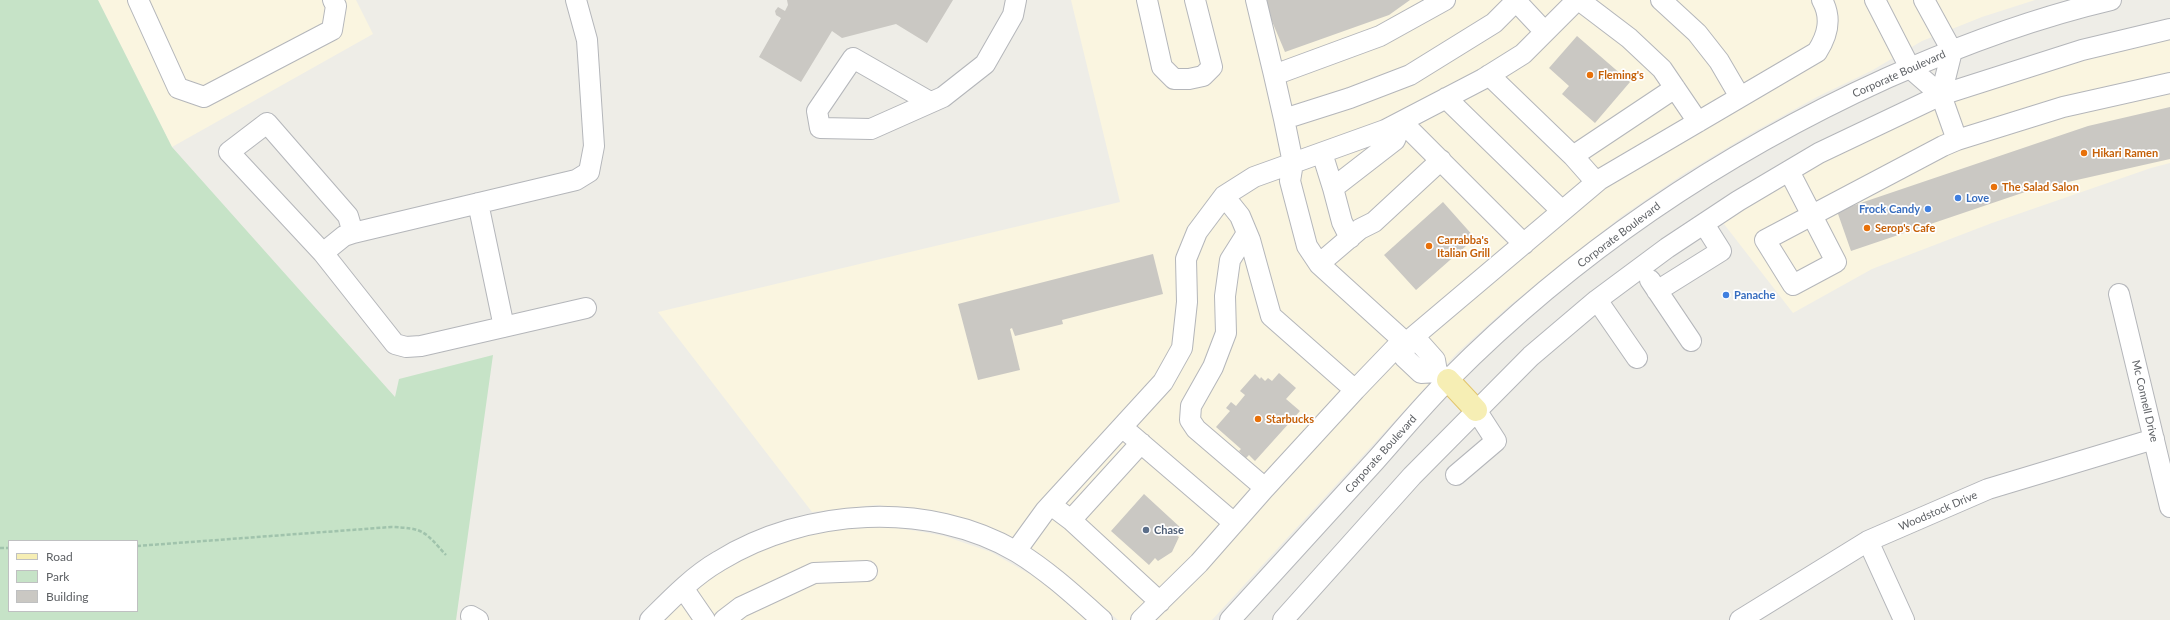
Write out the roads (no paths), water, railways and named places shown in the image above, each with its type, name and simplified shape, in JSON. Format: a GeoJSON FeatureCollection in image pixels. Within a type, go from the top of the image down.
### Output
{"type":"FeatureCollection","features":[{"type":"Feature","properties":{"kind":"main road"},"geometry":{"type":"LineString","coordinates":[[1443,376],[1476,410]]}},
{"type":"Feature","properties":{"kind":"street"},"geometry":{"type":"LineString","coordinates":[[138,0],[178,88],[204,97],[332,30],[336,6],[333,0]]}},
{"type":"Feature","properties":{"kind":"street"},"geometry":{"type":"LineString","coordinates":[[323,253],[344,236],[353,233],[576,180],[589,172],[594,146],[587,47],[576,0]]}},
{"type":"Feature","properties":{"kind":"street"},"geometry":{"type":"LineString","coordinates":[[930,102],[853,58],[817,112],[820,128],[871,129],[943,97],[985,64],[1013,15],[1016,0]]}},
{"type":"Feature","properties":{"kind":"street"},"geometry":{"type":"LineString","coordinates":[[1147,0],[1162,67],[1174,79],[1189,79],[1203,76],[1212,67],[1195,0]]}},
{"type":"Feature","properties":{"kind":"street"},"geometry":{"type":"LineString","coordinates":[[1256,0],[1293,163],[1290,181],[1307,246],[1319,264],[1404,342],[1419,342],[1435,360],[1443,376]]}},
{"type":"Feature","properties":{"kind":"street"},"geometry":{"type":"LineString","coordinates":[[1274,75],[1380,36],[1445,0]]}},
{"type":"Feature","properties":{"kind":"street"},"geometry":{"type":"LineString","coordinates":[[1284,119],[1350,98],[1410,75],[1494,23],[1516,0],[1545,32]]}},
{"type":"Feature","properties":{"kind":"street"},"geometry":{"type":"LineString","coordinates":[[1016,551],[1052,505],[1163,382],[1182,348],[1187,302],[1186,259],[1196,232],[1224,196],[1254,177],[1386,130],[1489,75],[1523,54],[1578,0],[1629,38],[1662,69],[1698,122]]}},
{"type":"Feature","properties":{"kind":"street"},"geometry":{"type":"LineString","coordinates":[[1662,0],[1697,33],[1719,61],[1740,97]]}},
{"type":"Feature","properties":{"kind":"street"},"geometry":{"type":"LineString","coordinates":[[1141,620],[1199,563],[1265,488],[1355,390],[1404,342],[1524,244],[1596,182],[1817,52],[1823,43],[1829,26],[1827,9],[1822,0]]}},
{"type":"Feature","properties":{"kind":"street"},"geometry":{"type":"LineString","coordinates":[[1875,0],[1910,68],[1941,95],[1957,140]]}},
{"type":"Feature","properties":{"kind":"street"},"geometry":{"type":"LineString","coordinates":[[1924,0],[1952,51],[1941,95]]}},
{"type":"Feature","properties":{"kind":"street","name":"Corporate Boulevard"},"geometry":{"type":"LineString","coordinates":[[1230,620],[1443,376],[1585,259],[1652,208],[1738,155],[1839,100],[1910,68],[2000,32],[2111,0]]}},
{"type":"Feature","properties":{"kind":"street"},"geometry":{"type":"LineString","coordinates":[[1283,620],[1412,476],[1531,356],[1597,300],[1641,267],[1704,224],[1819,153],[1941,95],[2082,50],[2170,29]]}},
{"type":"Feature","properties":{"kind":"street"},"geometry":{"type":"LineString","coordinates":[[1489,75],[1573,156],[1596,182]]}},
{"type":"Feature","properties":{"kind":"street"},"geometry":{"type":"LineString","coordinates":[[1789,171],[1810,216],[1957,140],[2063,107],[2170,83]]}},
{"type":"Feature","properties":{"kind":"street"},"geometry":{"type":"LineString","coordinates":[[1573,156],[1676,88]]}},
{"type":"Feature","properties":{"kind":"street"},"geometry":{"type":"LineString","coordinates":[[1446,98],[1562,211]]}},
{"type":"Feature","properties":{"kind":"street"},"geometry":{"type":"LineString","coordinates":[[1402,122],[1524,244]]}},
{"type":"Feature","properties":{"kind":"street"},"geometry":{"type":"LineString","coordinates":[[1333,188],[1395,140],[1402,122]]}},
{"type":"Feature","properties":{"kind":"street"},"geometry":{"type":"LineString","coordinates":[[353,233],[348,216],[267,123],[229,152],[323,253],[396,344],[406,347],[421,346],[586,308]]}},
{"type":"Feature","properties":{"kind":"street"},"geometry":{"type":"LineString","coordinates":[[1322,153],[1342,222],[1350,238]]}},
{"type":"Feature","properties":{"kind":"street"},"geometry":{"type":"LineString","coordinates":[[1319,264],[1360,229],[1374,222],[1441,160]]}},
{"type":"Feature","properties":{"kind":"street"},"geometry":{"type":"LineString","coordinates":[[1224,196],[1240,216],[1247,233],[1270,316],[1355,390]]}},
{"type":"Feature","properties":{"kind":"street"},"geometry":{"type":"LineString","coordinates":[[478,204],[504,327]]}},
{"type":"Feature","properties":{"kind":"street"},"geometry":{"type":"LineString","coordinates":[[1657,291],[1721,251],[1704,224]]}},
{"type":"Feature","properties":{"kind":"street"},"geometry":{"type":"LineString","coordinates":[[1247,233],[1230,260],[1225,296],[1226,334],[1213,367],[1191,406],[1190,420],[1196,429],[1265,488]]}},
{"type":"Feature","properties":{"kind":"street"},"geometry":{"type":"LineString","coordinates":[[1641,267],[1690,341]]}},
{"type":"Feature","properties":{"kind":"street","name":"Mc Connell Drive"},"geometry":{"type":"LineString","coordinates":[[2119,294],[2170,507]]}},
{"type":"Feature","properties":{"kind":"street"},"geometry":{"type":"LineString","coordinates":[[1597,300],[1637,358]]}},
{"type":"Feature","properties":{"kind":"street"},"geometry":{"type":"LineString","coordinates":[[1456,475],[1496,441],[1476,410]]}},
{"type":"Feature","properties":{"kind":"street"},"geometry":{"type":"LineString","coordinates":[[1122,427],[1234,523]]}},
{"type":"Feature","properties":{"kind":"street","name":"Woodstock Drive"},"geometry":{"type":"LineString","coordinates":[[1740,620],[1868,541],[1988,489],[2154,440]]}},
{"type":"Feature","properties":{"kind":"street"},"geometry":{"type":"LineString","coordinates":[[1071,520],[1141,443]]}},
{"type":"Feature","properties":{"kind":"street"},"geometry":{"type":"LineString","coordinates":[[1052,505],[1071,520],[1160,602]]}},
{"type":"Feature","properties":{"kind":"street"},"geometry":{"type":"LineString","coordinates":[[650,620],[683,588],[718,561],[787,530],[824,521],[859,516],[901,518],[947,524],[1016,551],[1063,585],[1102,620]]}},
{"type":"Feature","properties":{"kind":"street"},"geometry":{"type":"LineString","coordinates":[[1868,541],[1904,620]]}},
{"type":"Feature","properties":{"kind":"street"},"geometry":{"type":"LineString","coordinates":[[724,620],[741,607],[814,573],[867,571]]}},
{"type":"Feature","properties":{"kind":"street"},"geometry":{"type":"LineString","coordinates":[[683,588],[705,620]]}},
{"type":"Feature","properties":{"kind":"place","name":"Fleming's"},"geometry":{"type":"Point","coordinates":[1590,75]}},
{"type":"Feature","properties":{"kind":"place","name":"Hikari Ramen"},"geometry":{"type":"Point","coordinates":[2084,153]}},
{"type":"Feature","properties":{"kind":"place","name":"The Salad Salon"},"geometry":{"type":"Point","coordinates":[1994,187]}},
{"type":"Feature","properties":{"kind":"place","name":"Love"},"geometry":{"type":"Point","coordinates":[1958,198]}},
{"type":"Feature","properties":{"kind":"place","name":"Frock Candy"},"geometry":{"type":"Point","coordinates":[1928,209]}},
{"type":"Feature","properties":{"kind":"place","name":"Serop's Cafe"},"geometry":{"type":"Point","coordinates":[1867,228]}},
{"type":"Feature","properties":{"kind":"place","name":"Carrabba's Italian Grill"},"geometry":{"type":"Point","coordinates":[1429,246]}},
{"type":"Feature","properties":{"kind":"place","name":"Panache"},"geometry":{"type":"Point","coordinates":[1726,295]}},
{"type":"Feature","properties":{"kind":"place","name":"Starbucks"},"geometry":{"type":"Point","coordinates":[1258,419]}},
{"type":"Feature","properties":{"kind":"place","name":"Chase"},"geometry":{"type":"Point","coordinates":[1146,530]}}]}
